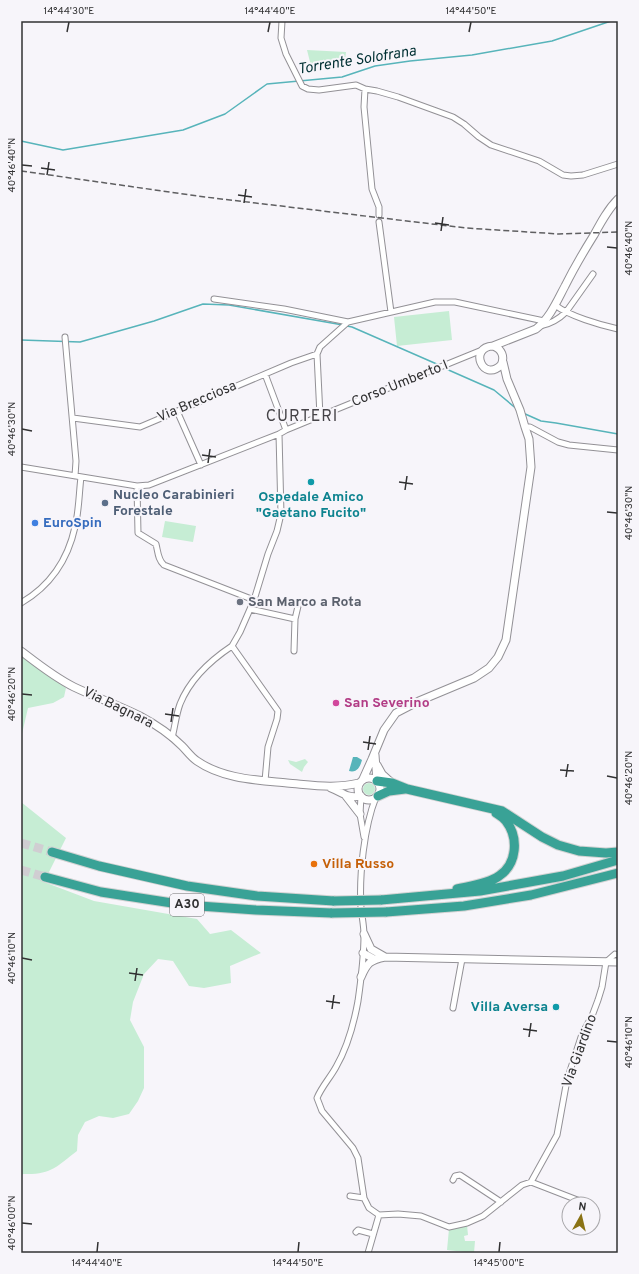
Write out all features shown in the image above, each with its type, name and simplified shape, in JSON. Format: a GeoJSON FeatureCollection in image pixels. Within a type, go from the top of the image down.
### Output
{"type":"FeatureCollection","features":[{"type":"Feature","properties":{"kind":"highway"},"geometry":{"type":"LineString","coordinates":[[377,781],[392,783],[407,789],[487,806],[502,811],[542,837],[579,851],[606,853],[618,852]]}},
{"type":"Feature","properties":{"kind":"highway"},"geometry":{"type":"LineString","coordinates":[[377,796],[389,791],[407,789]]}},
{"type":"Feature","properties":{"kind":"highway"},"geometry":{"type":"LineString","coordinates":[[428,896],[485,882],[499,876],[510,866],[514,851],[514,841],[511,830],[505,819],[487,806]]}},
{"type":"Feature","properties":{"kind":"highway","name":"A30"},"geometry":{"type":"LineString","coordinates":[[52,852],[99,866],[187,886],[257,896],[334,901],[381,900],[480,891],[563,876],[618,860]]}},
{"type":"Feature","properties":{"kind":"highway","name":"A30"},"geometry":{"type":"LineString","coordinates":[[45,877],[101,892],[185,905],[332,914],[386,912],[464,906],[524,897],[597,880],[618,873]]}},
{"type":"Feature","properties":{"kind":"highway"},"geometry":{"type":"LineString","coordinates":[[597,880],[618,876]]}},
{"type":"Feature","properties":{"kind":"main road"},"geometry":{"type":"LineString","coordinates":[[507,379],[494,370],[487,370],[481,364],[480,353],[485,348],[536,329],[542,324],[555,305],[580,258],[604,218],[612,205],[618,199]]}},
{"type":"Feature","properties":{"kind":"main road"},"geometry":{"type":"LineString","coordinates":[[502,354],[509,340]]}},
{"type":"Feature","properties":{"kind":"main road"},"geometry":{"type":"LineString","coordinates":[[375,751],[377,781],[380,787],[377,796],[370,800],[366,800],[361,796],[358,789],[384,730],[396,713],[419,701],[474,678],[489,668],[498,657],[506,640],[531,467],[526,427],[507,379],[502,354],[500,350],[493,346]]}},
{"type":"Feature","properties":{"kind":"main road"},"geometry":{"type":"LineString","coordinates":[[494,370],[503,362]]}},
{"type":"Feature","properties":{"kind":"main road","name":"Via Bagnara"},"geometry":{"type":"LineString","coordinates":[[21,651],[48,672],[74,687],[141,716],[160,728],[196,761],[208,767],[232,776],[265,781],[329,787],[348,786],[361,781]]}},
{"type":"Feature","properties":{"kind":"main road"},"geometry":{"type":"LineString","coordinates":[[376,762],[382,774],[392,783]]}},
{"type":"Feature","properties":{"kind":"main road"},"geometry":{"type":"LineString","coordinates":[[361,781],[370,777],[377,781]]}},
{"type":"Feature","properties":{"kind":"main road","name":"Via Bagnara"},"geometry":{"type":"LineString","coordinates":[[329,787],[346,796],[354,798],[361,796]]}},
{"type":"Feature","properties":{"kind":"main road"},"geometry":{"type":"LineString","coordinates":[[346,796],[360,814]]}},
{"type":"Feature","properties":{"kind":"main road"},"geometry":{"type":"LineString","coordinates":[[364,934],[371,949],[385,957]]}},
{"type":"Feature","properties":{"kind":"main road"},"geometry":{"type":"LineString","coordinates":[[363,954],[371,949]]}},
{"type":"Feature","properties":{"kind":"main road"},"geometry":{"type":"LineString","coordinates":[[363,954],[374,959]]}},
{"type":"Feature","properties":{"kind":"main road"},"geometry":{"type":"LineString","coordinates":[[361,977],[366,965],[374,959],[385,957],[618,962]]}},
{"type":"Feature","properties":{"kind":"street"},"geometry":{"type":"LineString","coordinates":[[282,21],[281,38],[286,54],[297,74],[300,84],[308,89],[319,90],[356,85],[362,86],[365,89],[377,90],[398,96],[453,117],[479,137],[491,144],[539,161],[563,175],[583,175],[618,164]]}},
{"type":"Feature","properties":{"kind":"street"},"geometry":{"type":"LineString","coordinates":[[365,89],[364,107],[372,189],[379,207],[379,215]]}},
{"type":"Feature","properties":{"kind":"street"},"geometry":{"type":"LineString","coordinates":[[378,222],[391,312]]}},
{"type":"Feature","properties":{"kind":"street"},"geometry":{"type":"LineString","coordinates":[[214,299],[284,309],[346,323],[435,302],[455,302],[542,324],[550,324],[566,312],[593,274]]}},
{"type":"Feature","properties":{"kind":"street"},"geometry":{"type":"LineString","coordinates":[[555,305],[566,312],[618,329]]}},
{"type":"Feature","properties":{"kind":"street"},"geometry":{"type":"LineString","coordinates":[[320,416],[317,354],[320,347],[346,323]]}},
{"type":"Feature","properties":{"kind":"street"},"geometry":{"type":"LineString","coordinates":[[64,337],[73,418],[76,461],[75,476]]}},
{"type":"Feature","properties":{"kind":"street","name":"Corso Umberto I"},"geometry":{"type":"LineString","coordinates":[[21,467],[137,486],[149,485],[279,434],[482,350]]}},
{"type":"Feature","properties":{"kind":"street","name":"Via Brecciosa"},"geometry":{"type":"LineString","coordinates":[[73,418],[140,427],[265,374],[317,354]]}},
{"type":"Feature","properties":{"kind":"street"},"geometry":{"type":"LineString","coordinates":[[468,356],[480,361]]}},
{"type":"Feature","properties":{"kind":"street"},"geometry":{"type":"LineString","coordinates":[[265,374],[286,430]]}},
{"type":"Feature","properties":{"kind":"street"},"geometry":{"type":"LineString","coordinates":[[177,411],[201,465]]}},
{"type":"Feature","properties":{"kind":"street"},"geometry":{"type":"LineString","coordinates":[[526,427],[530,427],[558,442],[569,445],[618,450]]}},
{"type":"Feature","properties":{"kind":"street"},"geometry":{"type":"LineString","coordinates":[[172,738],[178,711],[189,686],[211,662],[232,646],[254,600],[281,514],[279,434]]}},
{"type":"Feature","properties":{"kind":"street"},"geometry":{"type":"LineString","coordinates":[[21,602],[45,586],[59,568],[70,545],[75,526],[81,477]]}},
{"type":"Feature","properties":{"kind":"street"},"geometry":{"type":"LineString","coordinates":[[137,486],[138,533],[156,544],[159,560],[164,566],[254,600]]}},
{"type":"Feature","properties":{"kind":"street"},"geometry":{"type":"LineString","coordinates":[[294,651],[296,619],[299,602]]}},
{"type":"Feature","properties":{"kind":"street"},"geometry":{"type":"LineString","coordinates":[[250,609],[296,619]]}},
{"type":"Feature","properties":{"kind":"street"},"geometry":{"type":"LineString","coordinates":[[232,646],[278,711],[268,748],[265,781]]}},
{"type":"Feature","properties":{"kind":"street"},"geometry":{"type":"LineString","coordinates":[[361,796],[359,803],[365,843]]}},
{"type":"Feature","properties":{"kind":"street"},"geometry":{"type":"LineString","coordinates":[[377,796],[368,821],[365,843],[361,893],[364,934],[358,1002],[345,1050],[336,1068],[320,1091],[317,1098],[322,1111],[353,1148],[358,1158],[364,1198],[368,1208],[379,1214],[421,1216],[449,1227],[466,1223],[483,1216],[522,1185],[531,1182],[567,1196]]}},
{"type":"Feature","properties":{"kind":"street"},"geometry":{"type":"LineString","coordinates":[[606,962],[615,954],[618,955]]}},
{"type":"Feature","properties":{"kind":"street"},"geometry":{"type":"LineString","coordinates":[[453,1008],[462,959]]}},
{"type":"Feature","properties":{"kind":"street","name":"Via Giardino"},"geometry":{"type":"LineString","coordinates":[[531,1182],[557,1135],[567,1080],[582,1034],[592,1016],[598,1000],[602,987],[606,962]]}},
{"type":"Feature","properties":{"kind":"street"},"geometry":{"type":"LineString","coordinates":[[453,1180],[455,1176],[460,1175],[501,1202]]}},
{"type":"Feature","properties":{"kind":"street"},"geometry":{"type":"LineString","coordinates":[[350,1196],[364,1198]]}},
{"type":"Feature","properties":{"kind":"street"},"geometry":{"type":"LineString","coordinates":[[368,1253],[379,1214]]}},
{"type":"Feature","properties":{"kind":"street"},"geometry":{"type":"LineString","coordinates":[[356,1232],[358,1230],[373,1234]]}},
{"type":"Feature","properties":{"kind":"green space"},"geometry":{"type":"Polygon","coordinates":[[[307,50],[346,52],[345,61],[328,66],[311,66],[307,50]]]}},
{"type":"Feature","properties":{"kind":"green space"},"geometry":{"type":"Polygon","coordinates":[[[449,311],[452,340],[397,346],[394,317],[449,311]]]}},
{"type":"Feature","properties":{"kind":"green space"},"geometry":{"type":"Polygon","coordinates":[[[165,521],[196,526],[193,542],[162,537],[165,521]]]}},
{"type":"Feature","properties":{"kind":"green space"},"geometry":{"type":"Polygon","coordinates":[[[21,656],[66,688],[64,697],[53,703],[28,708],[21,738],[21,656]]]}},
{"type":"Feature","properties":{"kind":"green space"},"geometry":{"type":"Polygon","coordinates":[[[305,759],[308,762],[302,772],[290,764],[288,760],[296,762],[305,759]]]}},
{"type":"Feature","properties":{"kind":"green space"},"geometry":{"type":"Polygon","coordinates":[[[371,783],[374,784],[374,794],[367,795],[364,794],[363,787],[364,784],[371,783]]]}},
{"type":"Feature","properties":{"kind":"green space"},"geometry":{"type":"Polygon","coordinates":[[[21,802],[66,838],[44,882],[94,901],[197,919],[210,934],[231,930],[261,953],[230,966],[231,983],[204,988],[189,986],[173,961],[158,959],[144,974],[133,1002],[130,1020],[144,1047],[144,1088],[138,1101],[129,1114],[113,1118],[99,1116],[85,1122],[78,1135],[77,1151],[53,1169],[40,1173],[23,1174],[21,1177],[21,802]]]}},
{"type":"Feature","properties":{"kind":"green space"},"geometry":{"type":"Polygon","coordinates":[[[467,1225],[468,1235],[464,1236],[465,1241],[475,1241],[474,1253],[447,1250],[449,1229],[467,1225]]]}},
{"type":"Feature","properties":{"kind":"water"},"geometry":{"type":"Polygon","coordinates":[[[353,757],[357,757],[362,760],[358,769],[349,771],[353,757]]]}},
{"type":"Feature","properties":{"kind":"waterway","name":"Torrente Solofrana"},"geometry":{"type":"LineString","coordinates":[[21,141],[63,150],[183,130],[225,114],[267,84],[342,77],[375,66],[472,55],[552,41],[611,21]]}},
{"type":"Feature","properties":{"kind":"waterway"},"geometry":{"type":"LineString","coordinates":[[21,340],[80,342],[154,321],[203,304],[229,305],[343,325]]}},
{"type":"Feature","properties":{"kind":"waterway"},"geometry":{"type":"LineString","coordinates":[[347,326],[439,365]]}},
{"type":"Feature","properties":{"kind":"waterway"},"geometry":{"type":"LineString","coordinates":[[444,368],[494,390],[518,410]]}},
{"type":"Feature","properties":{"kind":"waterway"},"geometry":{"type":"LineString","coordinates":[[523,413],[541,421],[618,434]]}},
{"type":"Feature","properties":{"kind":"tunnel"},"geometry":{"type":"LineString","coordinates":[[21,843],[52,852]]}},
{"type":"Feature","properties":{"kind":"tunnel"},"geometry":{"type":"LineString","coordinates":[[21,870],[45,877]]}},
{"type":"Feature","properties":{"kind":"railway"},"geometry":{"type":"LineString","coordinates":[[21,171],[205,197],[466,228],[559,234],[618,232]]}},
{"type":"Feature","properties":{"kind":"place","name":"Ospedale Amico \"Gaetano Fucito\""},"geometry":{"type":"Point","coordinates":[311,482]}},
{"type":"Feature","properties":{"kind":"place","name":"Nucleo Carabinieri Forestale"},"geometry":{"type":"Point","coordinates":[105,503]}},
{"type":"Feature","properties":{"kind":"place","name":"EuroSpin"},"geometry":{"type":"Point","coordinates":[35,523]}},
{"type":"Feature","properties":{"kind":"place","name":"San Marco a Rota"},"geometry":{"type":"Point","coordinates":[240,602]}},
{"type":"Feature","properties":{"kind":"place","name":"San Severino"},"geometry":{"type":"Point","coordinates":[336,703]}},
{"type":"Feature","properties":{"kind":"place","name":"Villa Russo"},"geometry":{"type":"Point","coordinates":[314,864]}},
{"type":"Feature","properties":{"kind":"place","name":"Villa Aversa"},"geometry":{"type":"Point","coordinates":[556,1007]}},
{"type":"Feature","properties":{"kind":"district","name":"CURTERI"},"geometry":{"type":"Point","coordinates":[302,417]}}]}
